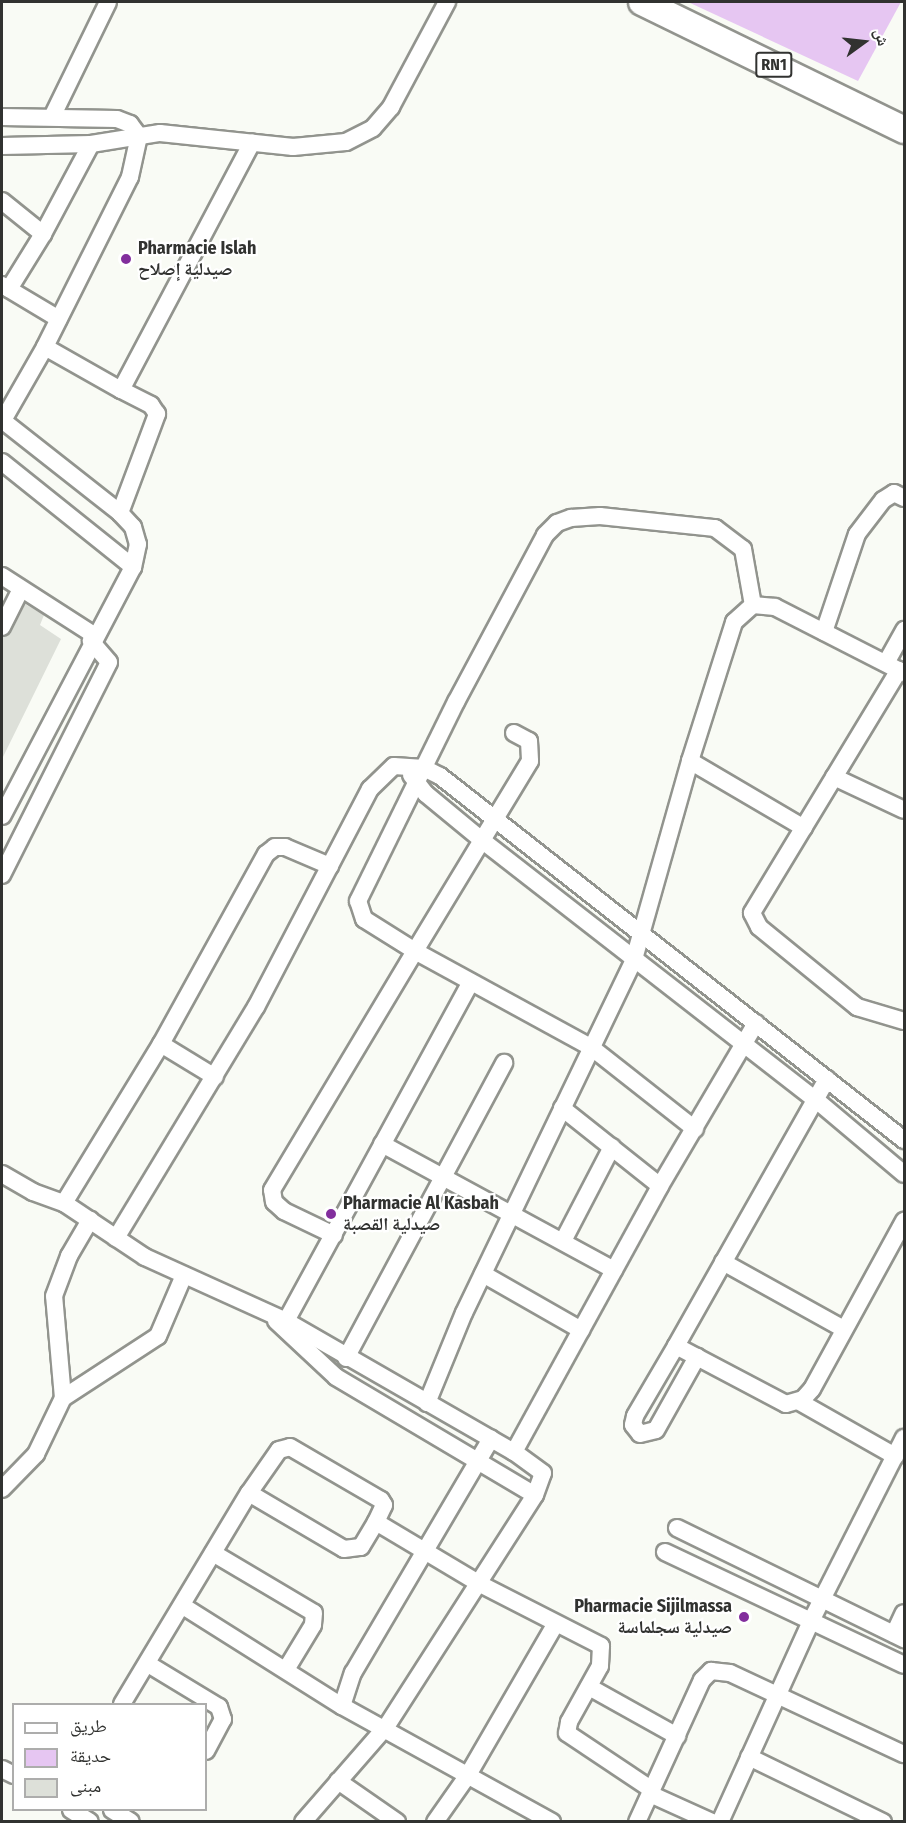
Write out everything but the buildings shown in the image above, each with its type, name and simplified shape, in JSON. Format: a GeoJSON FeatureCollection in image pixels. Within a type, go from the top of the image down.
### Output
{"type":"FeatureCollection","features":[{"type":"Feature","properties":{"kind":"main road","name":"RN1"},"geometry":{"type":"LineString","coordinates":[[642,2],[904,130]]}},
{"type":"Feature","properties":{"kind":"street"},"geometry":{"type":"LineString","coordinates":[[52,117],[108,2]]}},
{"type":"Feature","properties":{"kind":"street"},"geometry":{"type":"LineString","coordinates":[[2,146],[91,144],[167,133],[252,143],[331,145],[360,137],[373,128],[391,107],[447,2]]}},
{"type":"Feature","properties":{"kind":"street"},"geometry":{"type":"LineString","coordinates":[[2,117],[117,119],[130,124],[139,136],[134,168],[45,347],[2,421],[120,513],[136,535],[133,567],[93,638],[44,734],[9,785],[2,816]]}},
{"type":"Feature","properties":{"kind":"street"},"geometry":{"type":"LineString","coordinates":[[121,390],[252,143]]}},
{"type":"Feature","properties":{"kind":"street"},"geometry":{"type":"LineString","coordinates":[[59,319],[5,287],[43,234],[91,144]]}},
{"type":"Feature","properties":{"kind":"street"},"geometry":{"type":"LineString","coordinates":[[2,201],[43,234]]}},
{"type":"Feature","properties":{"kind":"street"},"geometry":{"type":"LineString","coordinates":[[45,347],[151,405],[157,414],[120,513]]}},
{"type":"Feature","properties":{"kind":"street"},"geometry":{"type":"LineString","coordinates":[[2,462],[133,567]]}},
{"type":"Feature","properties":{"kind":"street"},"geometry":{"type":"LineString","coordinates":[[824,632],[857,534],[883,500],[894,493],[904,498]]}},
{"type":"Feature","properties":{"kind":"street"},"geometry":{"type":"LineString","coordinates":[[695,1129],[592,1048],[369,924],[358,908],[361,893],[415,783],[545,535],[557,524],[571,518],[600,516],[715,528],[727,533],[743,549],[753,605]]}},
{"type":"Feature","properties":{"kind":"street"},"geometry":{"type":"LineString","coordinates":[[2,576],[93,638],[109,662],[2,874]]}},
{"type":"Feature","properties":{"kind":"street"},"geometry":{"type":"LineString","coordinates":[[2,627],[21,589]]}},
{"type":"Feature","properties":{"kind":"street"},"geometry":{"type":"LineString","coordinates":[[427,1402],[483,1274],[634,959],[690,761],[734,622],[753,605],[775,607],[896,669]]}},
{"type":"Feature","properties":{"kind":"street"},"geometry":{"type":"LineString","coordinates":[[904,630],[896,669],[804,828],[753,908],[755,922],[857,1007],[904,1022]]}},
{"type":"Feature","properties":{"kind":"street"},"geometry":{"type":"LineString","coordinates":[[334,1234],[284,1211],[274,1202],[272,1190],[415,951],[496,822],[531,755],[529,741],[514,733]]}},
{"type":"Feature","properties":{"kind":"street"},"geometry":{"type":"LineString","coordinates":[[44,734],[66,747]]}},
{"type":"Feature","properties":{"kind":"street"},"geometry":{"type":"LineString","coordinates":[[690,761],[804,828]]}},
{"type":"Feature","properties":{"kind":"street"},"geometry":{"type":"LineString","coordinates":[[116,1238],[214,1077],[379,778],[394,766],[424,768],[440,776],[642,937],[756,1023],[904,1140]]}},
{"type":"Feature","properties":{"kind":"street"},"geometry":{"type":"LineString","coordinates":[[406,766],[415,783],[483,841],[815,1099],[904,1174]]}},
{"type":"Feature","properties":{"kind":"street"},"geometry":{"type":"LineString","coordinates":[[834,777],[904,810]]}},
{"type":"Feature","properties":{"kind":"street"},"geometry":{"type":"LineString","coordinates":[[64,1203],[161,1044],[270,850],[285,847],[330,867]]}},
{"type":"Feature","properties":{"kind":"street"},"geometry":{"type":"LineString","coordinates":[[286,1321],[471,982]]}},
{"type":"Feature","properties":{"kind":"street"},"geometry":{"type":"LineString","coordinates":[[514,1452],[660,1186],[756,1023]]}},
{"type":"Feature","properties":{"kind":"street"},"geometry":{"type":"LineString","coordinates":[[161,1044],[214,1077]]}},
{"type":"Feature","properties":{"kind":"street"},"geometry":{"type":"LineString","coordinates":[[346,1358],[504,1062]]}},
{"type":"Feature","properties":{"kind":"street"},"geometry":{"type":"LineString","coordinates":[[697,1357],[656,1430],[640,1434],[633,1425],[635,1416],[827,1079]]}},
{"type":"Feature","properties":{"kind":"street"},"geometry":{"type":"LineString","coordinates":[[562,1108],[660,1186]]}},
{"type":"Feature","properties":{"kind":"street"},"geometry":{"type":"LineString","coordinates":[[382,1144],[614,1270]]}},
{"type":"Feature","properties":{"kind":"street"},"geometry":{"type":"LineString","coordinates":[[563,1241],[612,1148]]}},
{"type":"Feature","properties":{"kind":"street"},"geometry":{"type":"LineString","coordinates":[[2,1174],[33,1192],[64,1203],[116,1238],[184,1275],[286,1321],[346,1358],[514,1452],[543,1473],[535,1495],[480,1584],[386,1727],[303,1821]]}},
{"type":"Feature","properties":{"kind":"street"},"geometry":{"type":"LineString","coordinates":[[2,1489],[36,1454],[63,1398],[54,1296],[69,1256],[90,1220]]}},
{"type":"Feature","properties":{"kind":"street"},"geometry":{"type":"LineString","coordinates":[[676,1346],[786,1404],[798,1401],[812,1389],[904,1221]]}},
{"type":"Feature","properties":{"kind":"street"},"geometry":{"type":"LineString","coordinates":[[723,1262],[844,1329]]}},
{"type":"Feature","properties":{"kind":"street"},"geometry":{"type":"LineString","coordinates":[[483,1274],[581,1330]]}},
{"type":"Feature","properties":{"kind":"street"},"geometry":{"type":"LineString","coordinates":[[63,1398],[158,1336],[184,1275]]}},
{"type":"Feature","properties":{"kind":"street"},"geometry":{"type":"LineString","coordinates":[[269,1313],[328,1372],[535,1495]]}},
{"type":"Feature","properties":{"kind":"street"},"geometry":{"type":"LineString","coordinates":[[798,1401],[896,1456]]}},
{"type":"Feature","properties":{"kind":"street"},"geometry":{"type":"LineString","coordinates":[[720,1821],[812,1619],[904,1438]]}},
{"type":"Feature","properties":{"kind":"street"},"geometry":{"type":"LineString","coordinates":[[342,1706],[353,1673],[480,1462],[491,1439]]}},
{"type":"Feature","properties":{"kind":"street"},"geometry":{"type":"LineString","coordinates":[[123,1703],[249,1493],[279,1450],[290,1448],[381,1500],[383,1509],[361,1547],[344,1549],[249,1493]]}},
{"type":"Feature","properties":{"kind":"street"},"geometry":{"type":"LineString","coordinates":[[376,1522],[480,1584],[555,1625],[601,1646],[603,1656],[590,1687],[568,1722],[568,1736],[651,1792],[712,1821]]}},
{"type":"Feature","properties":{"kind":"street"},"geometry":{"type":"LineString","coordinates":[[677,1528],[824,1597],[899,1636],[904,1613]]}},
{"type":"Feature","properties":{"kind":"street"},"geometry":{"type":"LineString","coordinates":[[665,1552],[812,1619],[904,1665]]}},
{"type":"Feature","properties":{"kind":"street"},"geometry":{"type":"LineString","coordinates":[[213,1553],[314,1613],[313,1625],[287,1668]]}},
{"type":"Feature","properties":{"kind":"street"},"geometry":{"type":"LineString","coordinates":[[720,1576],[730,1554]]}},
{"type":"Feature","properties":{"kind":"street"},"geometry":{"type":"LineString","coordinates":[[183,1606],[287,1668],[342,1706],[386,1727],[543,1820]]}},
{"type":"Feature","properties":{"kind":"street"},"geometry":{"type":"LineString","coordinates":[[435,1821],[468,1775],[555,1625]]}},
{"type":"Feature","properties":{"kind":"street"},"geometry":{"type":"LineString","coordinates":[[148,1664],[219,1707],[223,1719],[207,1749]]}},
{"type":"Feature","properties":{"kind":"street"},"geometry":{"type":"LineString","coordinates":[[637,1821],[702,1680],[711,1671],[730,1673],[904,1754]]}},
{"type":"Feature","properties":{"kind":"street"},"geometry":{"type":"LineString","coordinates":[[590,1687],[677,1736]]}},
{"type":"Feature","properties":{"kind":"street"},"geometry":{"type":"LineString","coordinates":[[749,1757],[883,1821]]}},
{"type":"Feature","properties":{"kind":"street"},"geometry":{"type":"LineString","coordinates":[[338,1780],[397,1821]]}},
{"type":"Feature","properties":{"kind":"street"},"geometry":{"type":"LineString","coordinates":[[74,1811],[90,1821]]}},
{"type":"Feature","properties":{"kind":"street"},"geometry":{"type":"LineString","coordinates":[[115,1811],[131,1821]]}},
{"type":"Feature","properties":{"kind":"green space"},"geometry":{"type":"Polygon","coordinates":[[[688,2],[901,2],[858,81],[688,2]]]}},
{"type":"Feature","properties":{"kind":"place","name":"Pharmacie Islah صيدلية إصلاح"},"geometry":{"type":"Point","coordinates":[126,259]}},
{"type":"Feature","properties":{"kind":"place","name":"Pharmacie Al Kasbah صيدلية القصبة"},"geometry":{"type":"Point","coordinates":[331,1214]}},
{"type":"Feature","properties":{"kind":"place","name":"Pharmacie Sijilmassa صيدلية سجلماسة"},"geometry":{"type":"Point","coordinates":[744,1617]}}]}
